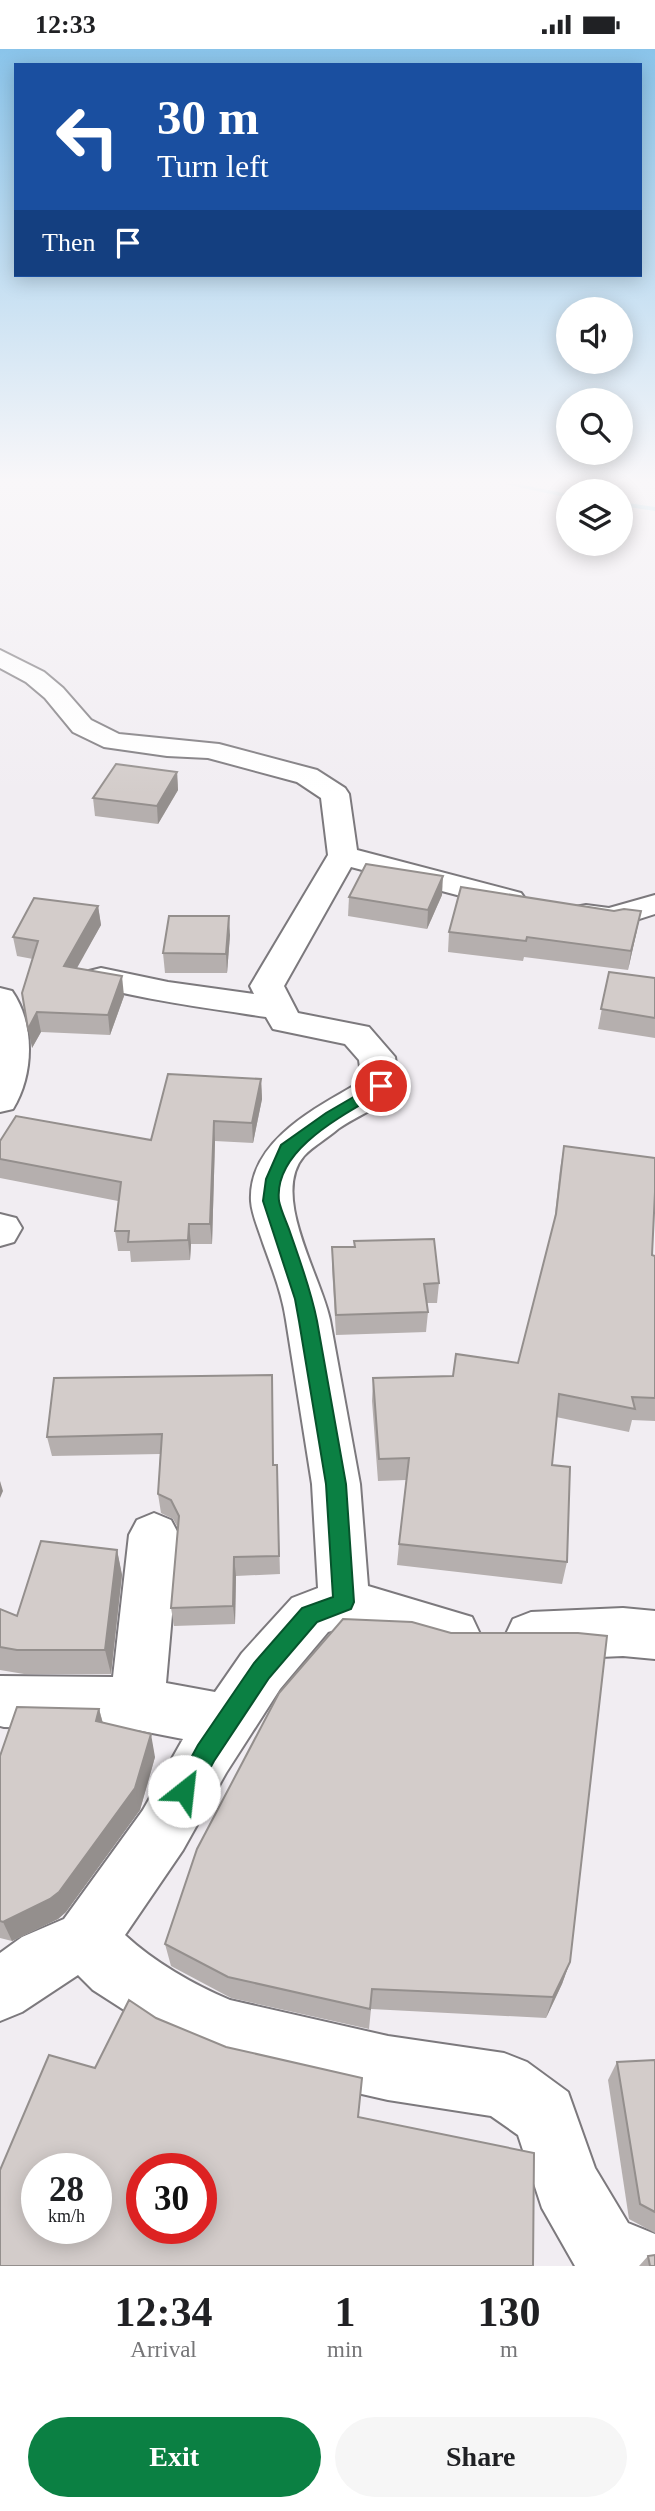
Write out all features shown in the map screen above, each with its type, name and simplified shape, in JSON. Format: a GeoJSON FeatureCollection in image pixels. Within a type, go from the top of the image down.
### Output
{"type":"FeatureCollection","features":[{"type":"Feature","properties":{"kind":"street"},"geometry":{"type":"LineString","coordinates":[[0,657],[25,674],[35,677],[54,693],[82,726],[113,741],[209,750],[307,776],[335,793],[343,855],[267,986],[285,1021],[357,1035],[377,1057],[381,1086],[287,1149],[274,1179],[271,1201],[304,1299],[336,1484],[344,1602]]}},
{"type":"Feature","properties":{"kind":"street"},"geometry":{"type":"LineString","coordinates":[[343,855],[424,879],[550,909],[611,918],[655,904]]}},
{"type":"Feature","properties":{"kind":"street"},"geometry":{"type":"LineString","coordinates":[[101,978],[168,992],[278,1009]]}},
{"type":"Feature","properties":{"kind":"street"},"geometry":{"type":"LineString","coordinates":[[0,998],[10,1030],[12,1049],[10,1069],[0,1100]]}},
{"type":"Feature","properties":{"kind":"street"},"geometry":{"type":"LineString","coordinates":[[137,1704],[154,1535]]}},
{"type":"Feature","properties":{"kind":"street"},"geometry":{"type":"LineString","coordinates":[[0,1990],[44,1959],[85,1940],[163,1830],[206,1753],[261,1671],[310,1615],[344,1602],[448,1634],[519,1636],[623,1632],[655,1635]]}},
{"type":"Feature","properties":{"kind":"street"},"geometry":{"type":"LineString","coordinates":[[4,1701],[137,1704],[227,1721]]}},
{"type":"Feature","properties":{"kind":"street"},"geometry":{"type":"LineString","coordinates":[[85,1940],[115,1968],[185,2013],[229,2032],[388,2068],[504,2084],[545,2115],[566,2184],[604,2249],[648,2266]]}},
{"type":"Feature","properties":{"kind":"building"},"geometry":{"type":"Polygon","coordinates":[[[116,764],[177,772],[157,806],[93,798],[116,764]]]}},
{"type":"Feature","properties":{"kind":"building"},"geometry":{"type":"Polygon","coordinates":[[[366,864],[443,876],[428,910],[349,897],[366,864]]]}},
{"type":"Feature","properties":{"kind":"building"},"geometry":{"type":"Polygon","coordinates":[[[461,887],[614,911],[641,911],[631,951],[527,937],[526,941],[449,932],[461,887]]]}},
{"type":"Feature","properties":{"kind":"building"},"geometry":{"type":"Polygon","coordinates":[[[34,898],[98,906],[64,966],[122,976],[108,1015],[37,1012],[28,1029],[22,993],[38,941],[13,937],[34,898]]]}},
{"type":"Feature","properties":{"kind":"building"},"geometry":{"type":"Polygon","coordinates":[[[169,916],[229,916],[226,954],[163,953],[169,916]]]}},
{"type":"Feature","properties":{"kind":"building"},"geometry":{"type":"Polygon","coordinates":[[[609,972],[655,978],[655,1018],[601,1009],[609,972]]]}},
{"type":"Feature","properties":{"kind":"building"},"geometry":{"type":"Polygon","coordinates":[[[168,1074],[261,1079],[252,1123],[214,1121],[210,1224],[189,1224],[188,1240],[128,1242],[129,1231],[115,1231],[121,1182],[0,1159],[0,1141],[16,1116],[151,1140],[168,1074]]]}},
{"type":"Feature","properties":{"kind":"building"},"geometry":{"type":"Polygon","coordinates":[[[564,1146],[655,1158],[652,1255],[655,1256],[655,1398],[632,1397],[635,1409],[559,1394],[552,1465],[570,1467],[567,1562],[399,1544],[409,1458],[379,1459],[373,1378],[453,1376],[456,1354],[518,1363],[556,1214],[564,1146]]]}},
{"type":"Feature","properties":{"kind":"building"},"geometry":{"type":"Polygon","coordinates":[[[434,1239],[439,1283],[424,1284],[428,1312],[336,1315],[332,1247],[355,1247],[354,1241],[434,1239]]]}},
{"type":"Feature","properties":{"kind":"building"},"geometry":{"type":"Polygon","coordinates":[[[272,1375],[273,1465],[277,1465],[279,1556],[234,1557],[233,1606],[171,1608],[179,1516],[171,1500],[158,1494],[162,1434],[47,1437],[54,1378],[272,1375]]]}},
{"type":"Feature","properties":{"kind":"building"},"geometry":{"type":"Polygon","coordinates":[[[41,1541],[117,1550],[105,1650],[17,1650],[0,1647],[0,1609],[17,1616],[41,1541]]]}},
{"type":"Feature","properties":{"kind":"building"},"geometry":{"type":"Polygon","coordinates":[[[343,1619],[412,1622],[451,1633],[578,1633],[607,1636],[570,1962],[553,1997],[372,1989],[370,2009],[228,1977],[165,1944],[197,1849],[279,1693],[343,1619]]]}},
{"type":"Feature","properties":{"kind":"building"},"geometry":{"type":"Polygon","coordinates":[[[17,1707],[99,1709],[96,1721],[151,1734],[135,1788],[59,1892],[3,1922],[0,1921],[0,1756],[17,1707]]]}},
{"type":"Feature","properties":{"kind":"building"},"geometry":{"type":"Polygon","coordinates":[[[129,2000],[156,2018],[226,2047],[362,2078],[358,2117],[534,2153],[533,2266],[0,2266],[0,2170],[49,2055],[95,2068],[129,2000]]]}},
{"type":"Feature","properties":{"kind":"building"},"geometry":{"type":"Polygon","coordinates":[[[655,2060],[655,2212],[640,2204],[617,2062],[655,2060]]]}},
{"type":"Feature","properties":{"kind":"building"},"geometry":{"type":"Polygon","coordinates":[[[655,2255],[655,2266],[650,2266],[648,2256],[655,2255]]]}},
{"type":"Feature","properties":{"kind":"route"},"geometry":{"type":"LineString","coordinates":[[184,1791],[261,1671],[310,1615],[344,1602],[336,1484],[304,1299],[271,1201],[274,1179],[287,1149],[381,1086]]}}]}
